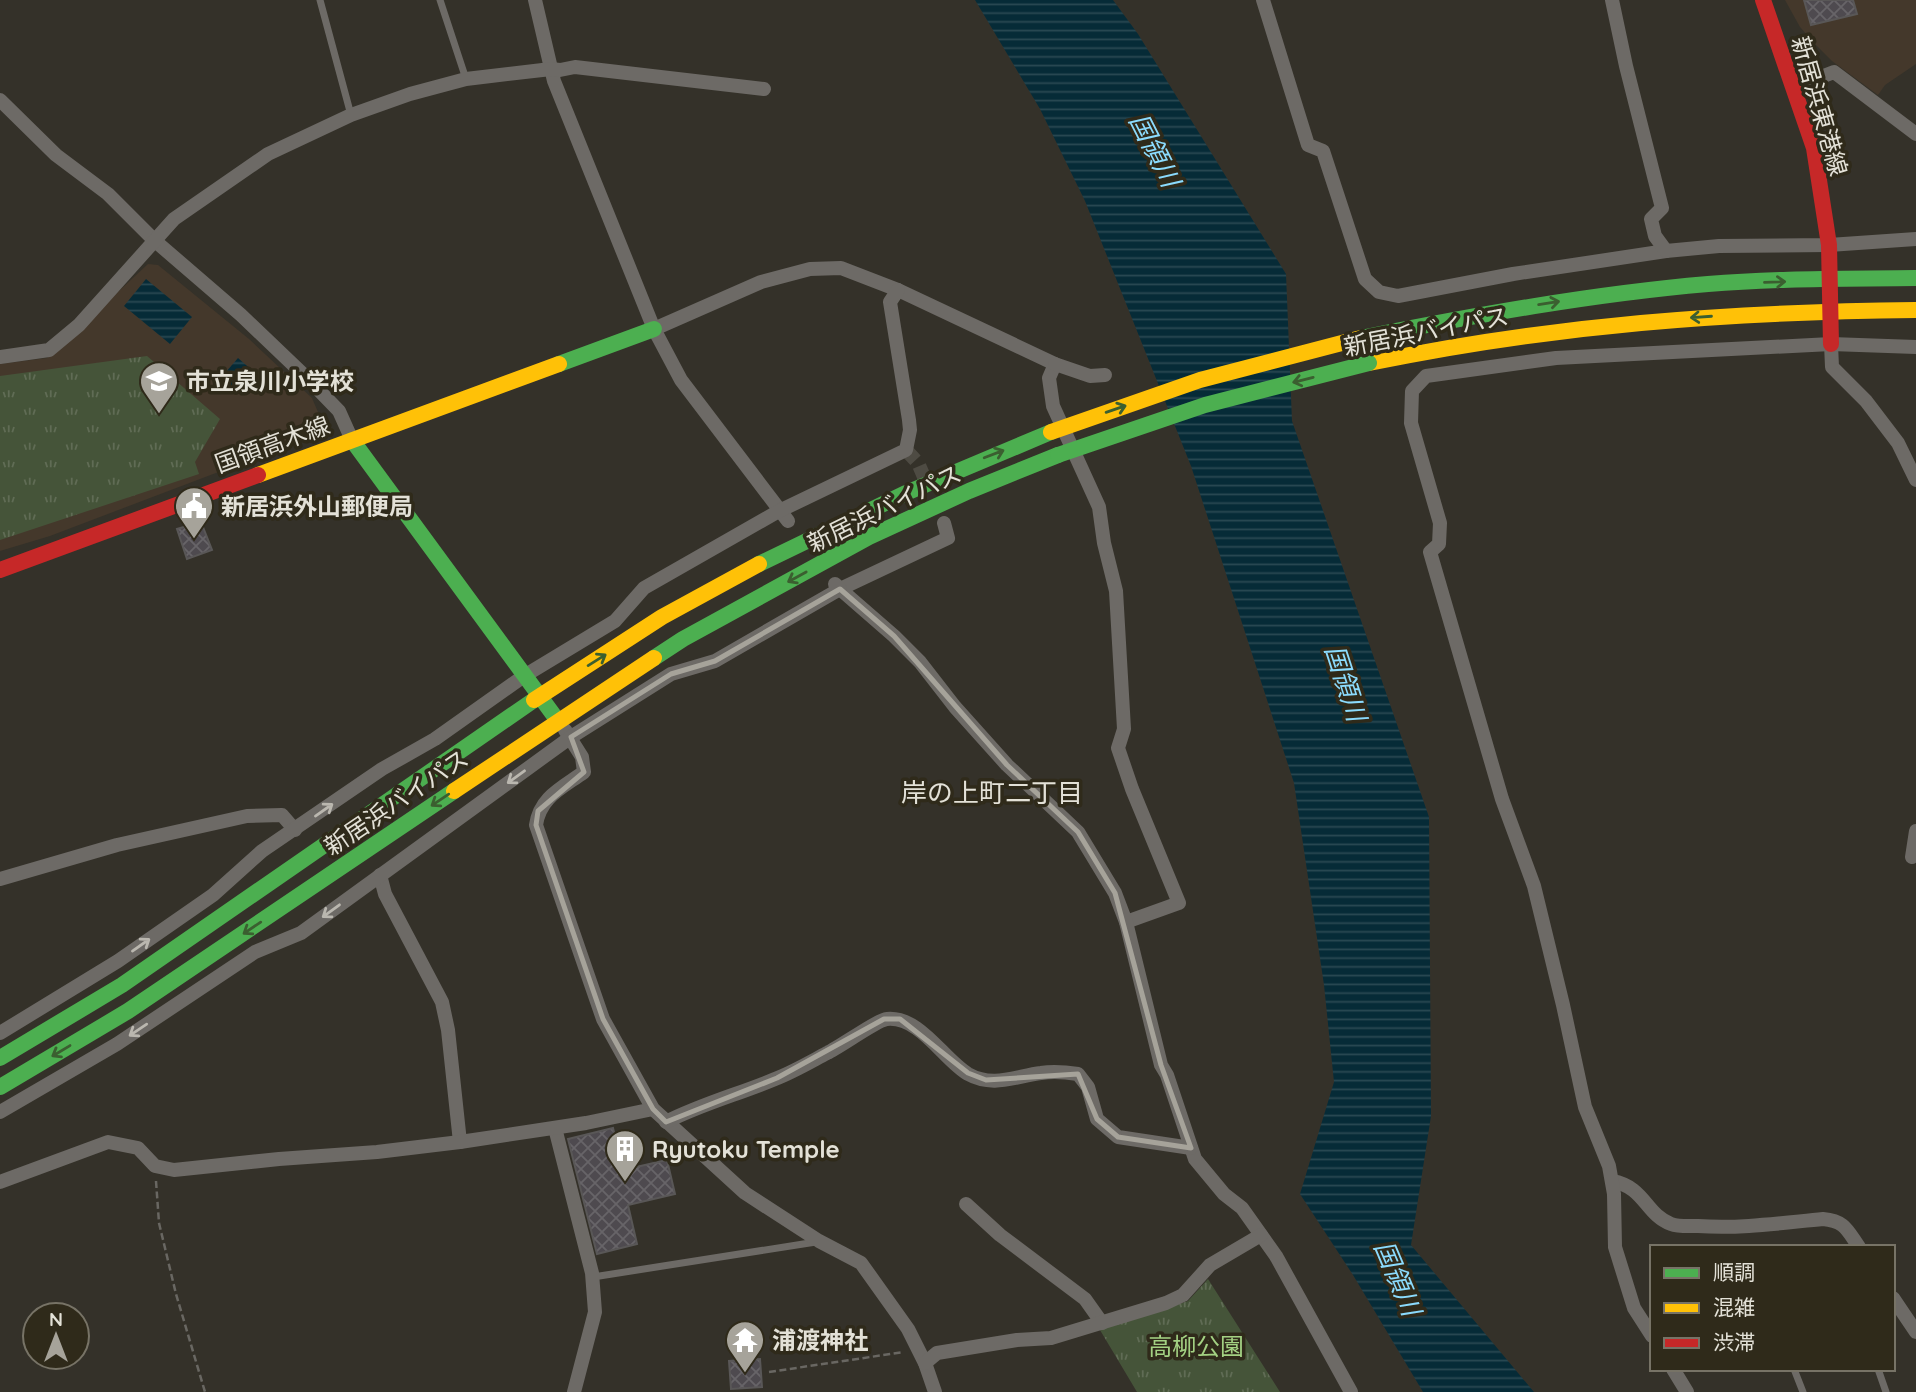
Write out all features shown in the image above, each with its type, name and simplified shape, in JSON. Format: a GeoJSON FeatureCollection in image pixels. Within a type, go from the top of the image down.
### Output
{"type":"FeatureCollection","features":[{"type":"Feature","properties":{"kind":"main road","name":"新居浜東港線"},"geometry":{"type":"LineString","coordinates":[[1763,0],[1814,148],[1829,245],[1830,344]]}},
{"type":"Feature","properties":{"kind":"main road","name":"新居浜バイパス"},"geometry":{"type":"LineString","coordinates":[[0,1058],[120,987],[539,696],[673,611],[860,513],[962,466],[1200,380],[1362,338],[1472,315],[1576,299],[1711,284],[1916,278]]}},
{"type":"Feature","properties":{"kind":"main road","name":"新居浜バイパス"},"geometry":{"type":"LineString","coordinates":[[0,1087],[128,1011],[682,639],[869,537],[969,491],[1058,455],[1205,405],[1369,363],[1556,330],[1700,317],[1829,310],[1916,310]]}},
{"type":"Feature","properties":{"kind":"main road"},"geometry":{"type":"LineString","coordinates":[[352,440],[654,329]]}},
{"type":"Feature","properties":{"kind":"main road","name":"国領高木線"},"geometry":{"type":"LineString","coordinates":[[0,570],[352,440],[558,721]]}},
{"type":"Feature","properties":{"kind":"street"},"geometry":{"type":"LineString","coordinates":[[535,0],[551,69],[654,329],[681,380],[784,516]]}},
{"type":"Feature","properties":{"kind":"street"},"geometry":{"type":"LineString","coordinates":[[1263,0],[1308,145],[1323,151],[1365,279],[1379,292],[1398,296],[1513,274],[1666,251],[1719,246],[1829,245],[1916,239]]}},
{"type":"Feature","properties":{"kind":"street"},"geometry":{"type":"LineString","coordinates":[[1612,0],[1662,208],[1651,219],[1655,236],[1666,251]]}},
{"type":"Feature","properties":{"kind":"street"},"geometry":{"type":"LineString","coordinates":[[0,357],[49,350],[79,325],[174,219],[268,154],[351,115],[411,94],[466,79],[575,67],[764,89]]}},
{"type":"Feature","properties":{"kind":"street"},"geometry":{"type":"LineString","coordinates":[[1795,87],[1834,72],[1916,134]]}},
{"type":"Feature","properties":{"kind":"street"},"geometry":{"type":"LineString","coordinates":[[0,100],[56,155],[108,194],[154,240],[241,315],[307,378],[339,411],[352,440]]}},
{"type":"Feature","properties":{"kind":"street"},"geometry":{"type":"LineString","coordinates":[[654,329],[761,282],[810,269],[841,268],[898,290],[1055,364],[1090,376],[1105,375]]}},
{"type":"Feature","properties":{"kind":"street"},"geometry":{"type":"LineString","coordinates":[[0,1033],[139,946],[213,895],[262,851],[382,769],[435,738],[524,676],[615,621],[644,588],[906,450],[909,420],[890,302],[898,290]]}},
{"type":"Feature","properties":{"kind":"street"},"geometry":{"type":"LineString","coordinates":[[1650,1333],[1634,1308],[1615,1247],[1609,1166],[1585,1107],[1534,886],[1502,799],[1430,552],[1439,544],[1440,523],[1411,423],[1412,391],[1426,376],[1556,358],[1830,344],[1916,347]]}},
{"type":"Feature","properties":{"kind":"street"},"geometry":{"type":"LineString","coordinates":[[1830,344],[1832,368],[1866,401],[1898,443],[1916,481]]}},
{"type":"Feature","properties":{"kind":"street"},"geometry":{"type":"LineString","coordinates":[[1055,364],[1049,378],[1053,406],[1099,507],[1104,543],[1116,591],[1124,729],[1118,748],[1132,789],[1180,903],[1126,922]]}},
{"type":"Feature","properties":{"kind":"street"},"geometry":{"type":"LineString","coordinates":[[0,1112],[117,1044],[255,952],[301,933],[571,737],[671,674],[715,661],[837,587],[948,538],[944,523]]}},
{"type":"Feature","properties":{"kind":"street"},"geometry":{"type":"LineString","coordinates":[[837,587],[920,662],[955,707],[1007,765],[1078,832],[1115,893],[1126,922],[1161,1065],[1167,1075],[1195,1159],[1210,1179],[1242,1208],[1261,1236],[1290,1282],[1351,1392]]}},
{"type":"Feature","properties":{"kind":"street"},"geometry":{"type":"LineString","coordinates":[[558,721],[582,757],[583,772],[542,803],[536,825],[603,1019],[653,1109],[744,1193],[820,1241],[862,1263],[908,1329],[922,1356],[934,1392]]}},
{"type":"Feature","properties":{"kind":"street"},"geometry":{"type":"LineString","coordinates":[[0,880],[117,845],[247,816],[282,815],[295,830]]}},
{"type":"Feature","properties":{"kind":"street"},"geometry":{"type":"LineString","coordinates":[[1912,857],[1916,831]]}},
{"type":"Feature","properties":{"kind":"street"},"geometry":{"type":"LineString","coordinates":[[380,875],[385,894],[442,1002],[448,1030],[460,1142]]}},
{"type":"Feature","properties":{"kind":"street"},"geometry":{"type":"LineString","coordinates":[[666,1122],[689,1110],[777,1079],[842,1046],[884,1018],[900,1019],[928,1037],[968,1073],[986,1080],[1010,1080],[1040,1073],[1078,1074],[1087,1087],[1097,1119],[1118,1137],[1191,1148]]}},
{"type":"Feature","properties":{"kind":"street"},"geometry":{"type":"LineString","coordinates":[[0,1182],[108,1142],[138,1148],[155,1166],[174,1170],[460,1142],[555,1128],[653,1109]]}},
{"type":"Feature","properties":{"kind":"street"},"geometry":{"type":"LineString","coordinates":[[555,1128],[592,1277],[595,1312],[574,1392]]}},
{"type":"Feature","properties":{"kind":"street"},"geometry":{"type":"LineString","coordinates":[[1612,1181],[1625,1183],[1641,1195],[1658,1217],[1673,1225],[1730,1228],[1837,1220],[1846,1227],[1858,1245]]}},
{"type":"Feature","properties":{"kind":"street"},"geometry":{"type":"LineString","coordinates":[[966,1204],[1000,1236],[1085,1299],[1102,1324]]}},
{"type":"Feature","properties":{"kind":"street"},"geometry":{"type":"LineString","coordinates":[[922,1356],[1017,1340],[1051,1338],[1102,1324],[1183,1296],[1210,1265],[1261,1236]]}},
{"type":"Feature","properties":{"kind":"street"},"geometry":{"type":"LineString","coordinates":[[1895,1301],[1916,1332]]}},
{"type":"Feature","properties":{"kind":"street"},"geometry":{"type":"LineString","coordinates":[[1674,1371],[1687,1392]]}},
{"type":"Feature","properties":{"kind":"lane"},"geometry":{"type":"LineString","coordinates":[[320,0],[351,115]]}},
{"type":"Feature","properties":{"kind":"lane"},"geometry":{"type":"LineString","coordinates":[[440,0],[466,79]]}},
{"type":"Feature","properties":{"kind":"lane"},"geometry":{"type":"LineString","coordinates":[[592,1277],[820,1241]]}},
{"type":"Feature","properties":{"kind":"lane"},"geometry":{"type":"LineString","coordinates":[[1795,1371],[1803,1392]]}},
{"type":"Feature","properties":{"kind":"lane"},"geometry":{"type":"LineString","coordinates":[[1879,1371],[1886,1392]]}},
{"type":"Feature","properties":{"kind":"path"},"geometry":{"type":"LineString","coordinates":[[155,1166],[159,1223],[176,1294],[205,1392]]}},
{"type":"Feature","properties":{"kind":"path"},"geometry":{"type":"LineString","coordinates":[[769,1371],[922,1356]]}},
{"type":"Feature","properties":{"kind":"highlighted area"},"geometry":{"type":"Polygon","coordinates":[[[840,589],[894,636],[1007,765],[1078,832],[1115,893],[1161,1065],[1191,1148],[1118,1137],[1097,1119],[1078,1074],[986,1080],[968,1073],[900,1019],[884,1019],[777,1078],[666,1122],[653,1109],[603,1019],[536,825],[538,811],[584,772],[571,737],[671,674],[715,661],[840,589]]]}},
{"type":"Feature","properties":{"kind":"shaded area"},"geometry":{"type":"Polygon","coordinates":[[[1785,0],[1916,0],[1916,64],[1885,85],[1878,95],[1832,61],[1816,45],[1800,27],[1785,0]]]}},
{"type":"Feature","properties":{"kind":"shaded area","name":"市立泉川小学校"},"geometry":{"type":"Polygon","coordinates":[[[148,264],[158,265],[249,339],[312,398],[326,431],[50,536],[0,551],[0,364],[47,358],[148,264]]]}},
{"type":"Feature","properties":{"kind":"green space"},"geometry":{"type":"Polygon","coordinates":[[[147,356],[220,419],[195,462],[199,474],[0,540],[0,376],[147,356]]]}},
{"type":"Feature","properties":{"kind":"green space","name":"高柳公園"},"geometry":{"type":"Polygon","coordinates":[[[1208,1279],[1280,1392],[1137,1392],[1100,1330],[1188,1301],[1208,1279]]]}},
{"type":"Feature","properties":{"kind":"water","name":"国領川"},"geometry":{"type":"Polygon","coordinates":[[[975,0],[1113,0],[1138,34],[1286,274],[1292,421],[1429,817],[1431,1116],[1411,1245],[1534,1392],[1423,1392],[1353,1275],[1300,1194],[1334,1082],[1324,985],[1294,783],[1191,466],[1085,201],[1040,109],[975,0]]]}},
{"type":"Feature","properties":{"kind":"water"},"geometry":{"type":"Polygon","coordinates":[[[146,279],[192,317],[170,344],[124,306],[146,279]]]}},
{"type":"Feature","properties":{"kind":"water"},"geometry":{"type":"Polygon","coordinates":[[[238,358],[254,372],[234,394],[219,380],[238,358]]]}},
{"type":"Feature","properties":{"kind":"building"},"geometry":{"type":"Polygon","coordinates":[[[1804,0],[1853,0],[1857,14],[1811,25],[1804,0]]]}},
{"type":"Feature","properties":{"kind":"building"},"geometry":{"type":"Polygon","coordinates":[[[201,522],[212,550],[187,559],[177,529],[201,522]]]}},
{"type":"Feature","properties":{"kind":"building","name":"Ryutoku Temple"},"geometry":{"type":"Polygon","coordinates":[[[613,1128],[623,1170],[667,1160],[675,1194],[628,1205],[637,1244],[597,1254],[568,1139],[613,1128]]]}},
{"type":"Feature","properties":{"kind":"building","name":"浦渡神社"},"geometry":{"type":"Polygon","coordinates":[[[760,1359],[762,1387],[731,1389],[729,1361],[760,1359]]]}},
{"type":"Feature","properties":{"kind":"tunnel"},"geometry":{"type":"LineString","coordinates":[[906,450],[918,463],[928,486]]}},
{"type":"Feature","properties":{"kind":"traffic: fast"},"geometry":{"type":"LineString","coordinates":[[1361,338],[1534,306],[1665,288],[1760,281],[1916,278]]}},
{"type":"Feature","properties":{"kind":"traffic: fast"},"geometry":{"type":"LineString","coordinates":[[559,364],[654,329]]}},
{"type":"Feature","properties":{"kind":"traffic: fast"},"geometry":{"type":"LineString","coordinates":[[1058,455],[1205,405],[1369,363]]}},
{"type":"Feature","properties":{"kind":"traffic: fast"},"geometry":{"type":"LineString","coordinates":[[759,564],[906,493],[1051,432]]}},
{"type":"Feature","properties":{"kind":"traffic: fast"},"geometry":{"type":"LineString","coordinates":[[352,440],[558,721]]}},
{"type":"Feature","properties":{"kind":"traffic: fast"},"geometry":{"type":"LineString","coordinates":[[654,658],[683,639],[869,537],[969,491],[1058,455]]}},
{"type":"Feature","properties":{"kind":"traffic: fast"},"geometry":{"type":"LineString","coordinates":[[0,1058],[122,985],[534,700]]}},
{"type":"Feature","properties":{"kind":"traffic: fast"},"geometry":{"type":"LineString","coordinates":[[0,1087],[128,1011],[454,791]]}},
{"type":"Feature","properties":{"kind":"traffic: slow"},"geometry":{"type":"LineString","coordinates":[[1369,363],[1505,339],[1641,323],[1777,314],[1916,310]]}},
{"type":"Feature","properties":{"kind":"traffic: slow"},"geometry":{"type":"LineString","coordinates":[[1051,432],[1200,380],[1361,338]]}},
{"type":"Feature","properties":{"kind":"traffic: slow"},"geometry":{"type":"LineString","coordinates":[[258,475],[559,364]]}},
{"type":"Feature","properties":{"kind":"traffic: slow"},"geometry":{"type":"LineString","coordinates":[[534,700],[662,617],[759,564]]}},
{"type":"Feature","properties":{"kind":"traffic: slow"},"geometry":{"type":"LineString","coordinates":[[454,791],[654,658]]}},
{"type":"Feature","properties":{"kind":"traffic: jam"},"geometry":{"type":"LineString","coordinates":[[1763,0],[1814,148],[1829,245],[1831,344]]}},
{"type":"Feature","properties":{"kind":"traffic: jam"},"geometry":{"type":"LineString","coordinates":[[0,570],[258,475]]}},
{"type":"Feature","properties":{"kind":"place","name":"市立泉川小学校"},"geometry":{"type":"Point","coordinates":[159,415]}},
{"type":"Feature","properties":{"kind":"place","name":"新居浜外山郵便局"},"geometry":{"type":"Point","coordinates":[194,540]}},
{"type":"Feature","properties":{"kind":"place","name":"Ryutoku Temple"},"geometry":{"type":"Point","coordinates":[625,1183]}},
{"type":"Feature","properties":{"kind":"place","name":"浦渡神社"},"geometry":{"type":"Point","coordinates":[745,1374]}},
{"type":"Feature","properties":{"kind":"district","name":"岸の上町二丁目"},"geometry":{"type":"Point","coordinates":[992,792]}}]}
